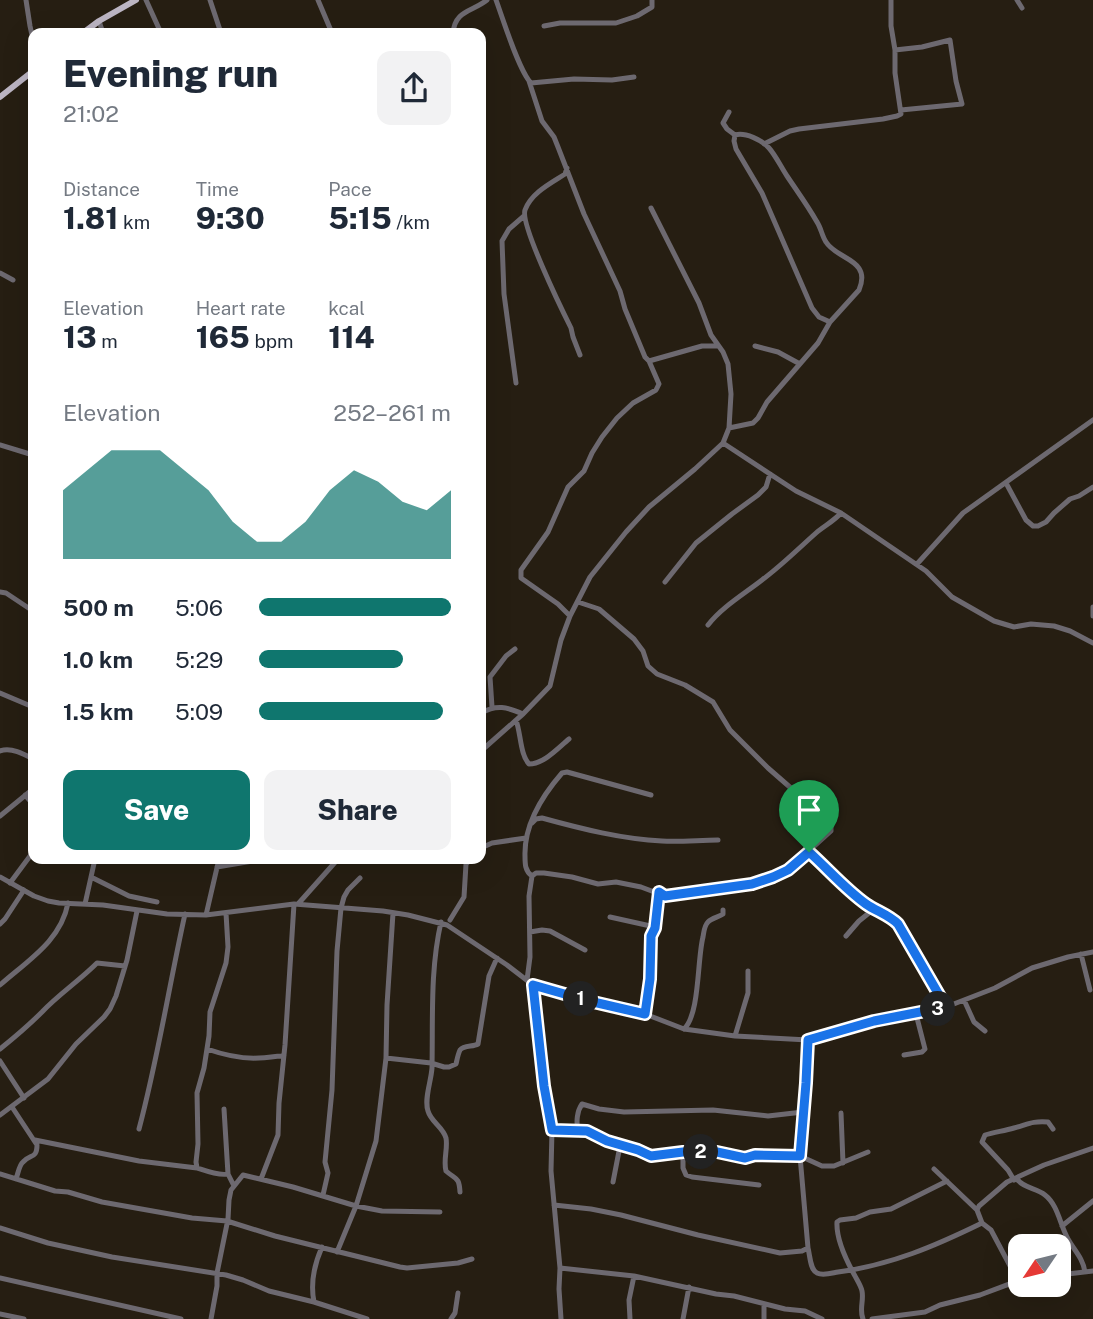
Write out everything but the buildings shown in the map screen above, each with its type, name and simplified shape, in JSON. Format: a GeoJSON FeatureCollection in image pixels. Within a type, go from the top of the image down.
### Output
{"type":"FeatureCollection","features":[{"type":"Feature","properties":{"kind":"main road"},"geometry":{"type":"LineString","coordinates":[[90,28],[136,0]]}},
{"type":"Feature","properties":{"kind":"main road"},"geometry":{"type":"LineString","coordinates":[[0,97],[28,75]]}},
{"type":"Feature","properties":{"kind":"street"},"geometry":{"type":"LineString","coordinates":[[26,0],[30,28]]}},
{"type":"Feature","properties":{"kind":"street"},"geometry":{"type":"LineString","coordinates":[[146,0],[159,28]]}},
{"type":"Feature","properties":{"kind":"street"},"geometry":{"type":"LineString","coordinates":[[211,0],[219,28]]}},
{"type":"Feature","properties":{"kind":"street"},"geometry":{"type":"LineString","coordinates":[[317,0],[330,28]]}},
{"type":"Feature","properties":{"kind":"street"},"geometry":{"type":"LineString","coordinates":[[454,28],[458,17],[487,0]]}},
{"type":"Feature","properties":{"kind":"street"},"geometry":{"type":"LineString","coordinates":[[496,0],[542,121],[554,137],[584,214],[620,290],[625,309],[659,384],[633,402],[602,437],[584,471],[568,487],[548,531],[520,570],[521,578],[558,604],[570,616]]}},
{"type":"Feature","properties":{"kind":"street"},"geometry":{"type":"LineString","coordinates":[[544,26],[560,23],[616,23],[637,16],[652,7],[652,0]]}},
{"type":"Feature","properties":{"kind":"street"},"geometry":{"type":"LineString","coordinates":[[764,144],[790,131],[901,114],[895,73],[891,0]]}},
{"type":"Feature","properties":{"kind":"street"},"geometry":{"type":"LineString","coordinates":[[1017,0],[1022,8]]}},
{"type":"Feature","properties":{"kind":"street"},"geometry":{"type":"LineString","coordinates":[[99,21],[101,28]]}},
{"type":"Feature","properties":{"kind":"street"},"geometry":{"type":"LineString","coordinates":[[895,50],[950,40],[962,104],[901,110]]}},
{"type":"Feature","properties":{"kind":"street"},"geometry":{"type":"LineString","coordinates":[[529,81],[534,84],[574,79],[612,80],[634,77]]}},
{"type":"Feature","properties":{"kind":"street"},"geometry":{"type":"LineString","coordinates":[[729,112],[723,123],[735,135]]}},
{"type":"Feature","properties":{"kind":"street"},"geometry":{"type":"LineString","coordinates":[[729,428],[753,423],[758,418],[767,402],[818,343],[830,323],[861,286],[860,269],[853,261],[828,245],[818,223],[769,147],[746,135],[735,135]]}},
{"type":"Feature","properties":{"kind":"street"},"geometry":{"type":"LineString","coordinates":[[735,135],[736,149],[762,193],[812,308],[819,317],[830,323]]}},
{"type":"Feature","properties":{"kind":"street"},"geometry":{"type":"LineString","coordinates":[[567,169],[565,174],[540,190],[529,201],[524,216],[580,355]]}},
{"type":"Feature","properties":{"kind":"street"},"geometry":{"type":"LineString","coordinates":[[486,747],[523,715],[550,685],[561,640],[590,577],[649,508],[723,443],[729,428],[731,394],[728,364],[651,208]]}},
{"type":"Feature","properties":{"kind":"street"},"geometry":{"type":"LineString","coordinates":[[516,383],[504,294],[502,241],[509,229],[524,216]]}},
{"type":"Feature","properties":{"kind":"street"},"geometry":{"type":"LineString","coordinates":[[0,274],[13,280]]}},
{"type":"Feature","properties":{"kind":"street"},"geometry":{"type":"LineString","coordinates":[[649,361],[702,346],[717,346]]}},
{"type":"Feature","properties":{"kind":"street"},"geometry":{"type":"LineString","coordinates":[[755,346],[778,352],[800,364]]}},
{"type":"Feature","properties":{"kind":"street"},"geometry":{"type":"LineString","coordinates":[[917,564],[963,513],[1093,420]]}},
{"type":"Feature","properties":{"kind":"street"},"geometry":{"type":"LineString","coordinates":[[723,443],[796,491],[841,513],[917,564],[952,597],[994,621],[1014,627],[1031,624],[1054,626],[1090,639]]}},
{"type":"Feature","properties":{"kind":"street"},"geometry":{"type":"LineString","coordinates":[[0,445],[28,453]]}},
{"type":"Feature","properties":{"kind":"street"},"geometry":{"type":"LineString","coordinates":[[666,582],[696,543],[766,487],[770,474]]}},
{"type":"Feature","properties":{"kind":"street"},"geometry":{"type":"LineString","coordinates":[[1006,484],[1026,520],[1033,526],[1046,522],[1070,499],[1093,487]]}},
{"type":"Feature","properties":{"kind":"street"},"geometry":{"type":"LineString","coordinates":[[708,625],[841,513]]}},
{"type":"Feature","properties":{"kind":"street"},"geometry":{"type":"LineString","coordinates":[[0,592],[28,608]]}},
{"type":"Feature","properties":{"kind":"street"},"geometry":{"type":"LineString","coordinates":[[531,876],[536,873],[557,874],[598,884],[616,883],[641,887],[665,896],[752,884],[788,870],[831,831],[823,816],[730,730],[713,702],[685,685],[657,674],[648,666],[643,651],[634,639],[600,609],[578,602]]}},
{"type":"Feature","properties":{"kind":"street"},"geometry":{"type":"LineString","coordinates":[[1093,607],[1093,616]]}},
{"type":"Feature","properties":{"kind":"street"},"geometry":{"type":"LineString","coordinates":[[492,707],[490,677],[515,649]]}},
{"type":"Feature","properties":{"kind":"street"},"geometry":{"type":"LineString","coordinates":[[0,693],[28,705]]}},
{"type":"Feature","properties":{"kind":"street"},"geometry":{"type":"LineString","coordinates":[[486,710],[492,707],[512,709],[523,715]]}},
{"type":"Feature","properties":{"kind":"street"},"geometry":{"type":"LineString","coordinates":[[516,720],[523,757],[529,764],[545,759],[569,739]]}},
{"type":"Feature","properties":{"kind":"street"},"geometry":{"type":"LineString","coordinates":[[0,751],[5,749],[28,757]]}},
{"type":"Feature","properties":{"kind":"street"},"geometry":{"type":"LineString","coordinates":[[531,876],[527,873],[525,864],[526,838],[535,811],[562,773],[567,772],[651,795]]}},
{"type":"Feature","properties":{"kind":"street"},"geometry":{"type":"LineString","coordinates":[[1,814],[28,792]]}},
{"type":"Feature","properties":{"kind":"street"},"geometry":{"type":"LineString","coordinates":[[25,794],[28,798]]}},
{"type":"Feature","properties":{"kind":"street"},"geometry":{"type":"LineString","coordinates":[[532,823],[542,818],[615,836],[648,840],[718,840]]}},
{"type":"Feature","properties":{"kind":"street"},"geometry":{"type":"LineString","coordinates":[[486,846],[526,838]]}},
{"type":"Feature","properties":{"kind":"street"},"geometry":{"type":"LineString","coordinates":[[809,852],[859,898],[894,919],[946,1007]]}},
{"type":"Feature","properties":{"kind":"street"},"geometry":{"type":"LineString","coordinates":[[10,883],[28,859]]}},
{"type":"Feature","properties":{"kind":"street"},"geometry":{"type":"LineString","coordinates":[[85,904],[94,864]]}},
{"type":"Feature","properties":{"kind":"street"},"geometry":{"type":"LineString","coordinates":[[206,915],[217,866],[230,864]]}},
{"type":"Feature","properties":{"kind":"street"},"geometry":{"type":"LineString","coordinates":[[328,864],[329,869]]}},
{"type":"Feature","properties":{"kind":"street"},"geometry":{"type":"LineString","coordinates":[[261,1179],[278,1135],[296,904],[334,864]]}},
{"type":"Feature","properties":{"kind":"street"},"geometry":{"type":"LineString","coordinates":[[450,920],[464,897],[466,864]]}},
{"type":"Feature","properties":{"kind":"street"},"geometry":{"type":"LineString","coordinates":[[527,980],[530,957],[531,876]]}},
{"type":"Feature","properties":{"kind":"street"},"geometry":{"type":"LineString","coordinates":[[0,877],[48,901],[103,905],[137,911],[206,915],[296,904],[393,912],[441,922],[533,985],[645,1014],[684,1029],[735,1036],[808,1040],[864,1023],[946,1007],[995,988],[1032,968],[1093,951]]}},
{"type":"Feature","properties":{"kind":"street"},"geometry":{"type":"LineString","coordinates":[[91,877],[129,896],[157,902]]}},
{"type":"Feature","properties":{"kind":"street"},"geometry":{"type":"LineString","coordinates":[[323,1195],[328,1173],[325,1162],[332,1090],[336,964],[341,908],[348,890],[360,878]]}},
{"type":"Feature","properties":{"kind":"street"},"geometry":{"type":"LineString","coordinates":[[0,924],[24,890]]}},
{"type":"Feature","properties":{"kind":"street"},"geometry":{"type":"LineString","coordinates":[[645,1014],[650,979],[651,936],[655,928],[659,892]]}},
{"type":"Feature","properties":{"kind":"street"},"geometry":{"type":"LineString","coordinates":[[0,985],[44,947],[61,927],[68,903]]}},
{"type":"Feature","properties":{"kind":"street"},"geometry":{"type":"LineString","coordinates":[[846,936],[859,920],[874,909]]}},
{"type":"Feature","properties":{"kind":"street"},"geometry":{"type":"LineString","coordinates":[[684,1029],[688,1026],[694,1006],[700,950],[706,926],[708,922],[723,914],[723,910]]}},
{"type":"Feature","properties":{"kind":"street"},"geometry":{"type":"LineString","coordinates":[[0,1115],[48,1079],[113,1004],[133,938],[137,911]]}},
{"type":"Feature","properties":{"kind":"street"},"geometry":{"type":"LineString","coordinates":[[337,1252],[356,1206],[376,1141],[386,1058],[393,912]]}},
{"type":"Feature","properties":{"kind":"street"},"geometry":{"type":"LineString","coordinates":[[197,1168],[197,1093],[204,1068],[210,1012],[226,963],[226,913]]}},
{"type":"Feature","properties":{"kind":"street"},"geometry":{"type":"LineString","coordinates":[[139,1129],[151,1084],[186,914]]}},
{"type":"Feature","properties":{"kind":"street"},"geometry":{"type":"LineString","coordinates":[[610,917],[655,928]]}},
{"type":"Feature","properties":{"kind":"street"},"geometry":{"type":"LineString","coordinates":[[441,922],[434,961],[427,1109],[446,1138],[444,1165],[446,1171],[457,1178],[460,1192]]}},
{"type":"Feature","properties":{"kind":"street"},"geometry":{"type":"LineString","coordinates":[[530,932],[550,931],[585,950]]}},
{"type":"Feature","properties":{"kind":"street"},"geometry":{"type":"LineString","coordinates":[[1080,954],[1090,990]]}},
{"type":"Feature","properties":{"kind":"street"},"geometry":{"type":"LineString","coordinates":[[386,1058],[444,1067],[456,1064],[464,1047],[478,1044],[489,976],[496,958]]}},
{"type":"Feature","properties":{"kind":"street"},"geometry":{"type":"LineString","coordinates":[[0,1049],[96,963],[125,966]]}},
{"type":"Feature","properties":{"kind":"street"},"geometry":{"type":"LineString","coordinates":[[735,1036],[748,993],[748,971]]}},
{"type":"Feature","properties":{"kind":"street"},"geometry":{"type":"LineString","coordinates":[[533,985],[544,1086],[552,1130],[551,1171],[560,1268],[561,1319]]}},
{"type":"Feature","properties":{"kind":"street"},"geometry":{"type":"LineString","coordinates":[[964,1000],[974,1022],[985,1031]]}},
{"type":"Feature","properties":{"kind":"street"},"geometry":{"type":"LineString","coordinates":[[904,1055],[925,1049],[916,1014]]}},
{"type":"Feature","properties":{"kind":"street"},"geometry":{"type":"LineString","coordinates":[[808,1040],[800,1156],[808,1248],[813,1270],[824,1275],[897,1259],[931,1248],[982,1223]]}},
{"type":"Feature","properties":{"kind":"street"},"geometry":{"type":"LineString","coordinates":[[207,1049],[243,1058],[284,1055]]}},
{"type":"Feature","properties":{"kind":"street"},"geometry":{"type":"LineString","coordinates":[[0,1061],[24,1098]]}},
{"type":"Feature","properties":{"kind":"street"},"geometry":{"type":"LineString","coordinates":[[578,1130],[576,1124],[582,1104],[624,1112],[713,1110],[768,1116],[803,1112]]}},
{"type":"Feature","properties":{"kind":"street"},"geometry":{"type":"LineString","coordinates":[[12,1107],[35,1140],[37,1150],[32,1157],[21,1163],[16,1179]]}},
{"type":"Feature","properties":{"kind":"street"},"geometry":{"type":"LineString","coordinates":[[224,1109],[228,1174],[234,1186]]}},
{"type":"Feature","properties":{"kind":"street"},"geometry":{"type":"LineString","coordinates":[[841,1113],[843,1163]]}},
{"type":"Feature","properties":{"kind":"street"},"geometry":{"type":"LineString","coordinates":[[1053,1129],[1048,1122],[1028,1122],[985,1135],[982,1142],[1022,1185],[1045,1195],[1066,1236],[1082,1259],[1085,1272]]}},
{"type":"Feature","properties":{"kind":"street"},"geometry":{"type":"LineString","coordinates":[[552,1130],[591,1133],[651,1156],[683,1152],[717,1152],[745,1158],[755,1155],[800,1156],[822,1166],[834,1166],[868,1152]]}},
{"type":"Feature","properties":{"kind":"street"},"geometry":{"type":"LineString","coordinates":[[35,1140],[139,1161],[228,1174]]}},
{"type":"Feature","properties":{"kind":"street"},"geometry":{"type":"LineString","coordinates":[[613,1182],[620,1146]]}},
{"type":"Feature","properties":{"kind":"street"},"geometry":{"type":"LineString","coordinates":[[977,1210],[1007,1182],[1044,1165],[1093,1148]]}},
{"type":"Feature","properties":{"kind":"street"},"geometry":{"type":"LineString","coordinates":[[683,1152],[686,1175],[759,1185]]}},
{"type":"Feature","properties":{"kind":"street"},"geometry":{"type":"LineString","coordinates":[[934,1169],[977,1210],[982,1223],[991,1230],[1008,1260]]}},
{"type":"Feature","properties":{"kind":"street"},"geometry":{"type":"LineString","coordinates":[[0,1174],[102,1202],[192,1218],[227,1221],[265,1234],[407,1268],[472,1259]]}},
{"type":"Feature","properties":{"kind":"street"},"geometry":{"type":"LineString","coordinates":[[211,1319],[231,1190],[243,1175],[382,1211],[440,1212]]}},
{"type":"Feature","properties":{"kind":"street"},"geometry":{"type":"LineString","coordinates":[[863,1319],[860,1309],[862,1290],[838,1236],[838,1222],[891,1209],[947,1181]]}},
{"type":"Feature","properties":{"kind":"street"},"geometry":{"type":"LineString","coordinates":[[1062,1226],[1093,1201]]}},
{"type":"Feature","properties":{"kind":"street"},"geometry":{"type":"LineString","coordinates":[[554,1205],[621,1215],[780,1253],[808,1248]]}},
{"type":"Feature","properties":{"kind":"street"},"geometry":{"type":"LineString","coordinates":[[0,1228],[48,1243],[217,1273],[280,1295],[314,1302],[367,1319]]}},
{"type":"Feature","properties":{"kind":"street"},"geometry":{"type":"LineString","coordinates":[[314,1302],[313,1278],[322,1247]]}},
{"type":"Feature","properties":{"kind":"street"},"geometry":{"type":"LineString","coordinates":[[560,1268],[634,1276],[809,1312],[822,1319]]}},
{"type":"Feature","properties":{"kind":"street"},"geometry":{"type":"LineString","coordinates":[[1071,1274],[1093,1271]]}},
{"type":"Feature","properties":{"kind":"street"},"geometry":{"type":"LineString","coordinates":[[630,1319],[629,1300],[634,1276]]}},
{"type":"Feature","properties":{"kind":"street"},"geometry":{"type":"LineString","coordinates":[[0,1278],[181,1319]]}},
{"type":"Feature","properties":{"kind":"street"},"geometry":{"type":"LineString","coordinates":[[872,1319],[925,1312],[940,1305],[980,1296],[1008,1285]]}},
{"type":"Feature","properties":{"kind":"street"},"geometry":{"type":"LineString","coordinates":[[683,1319],[689,1287]]}},
{"type":"Feature","properties":{"kind":"street"},"geometry":{"type":"LineString","coordinates":[[451,1319],[455,1313],[458,1293]]}},
{"type":"Feature","properties":{"kind":"street"},"geometry":{"type":"LineString","coordinates":[[764,1304],[764,1319]]}},
{"type":"Feature","properties":{"kind":"street"},"geometry":{"type":"LineString","coordinates":[[925,1312],[929,1319]]}},
{"type":"Feature","properties":{"kind":"street"},"geometry":{"type":"LineString","coordinates":[[0,1314],[23,1319]]}},
{"type":"Feature","properties":{"kind":"route"},"geometry":{"type":"LineString","coordinates":[[809,852],[868,906],[894,919],[905,933],[946,1007],[874,1021],[808,1040],[800,1156],[755,1155],[745,1158],[717,1152],[683,1152],[655,1157],[620,1146],[587,1131],[552,1130],[544,1086],[533,985],[645,1014],[650,979],[651,936],[655,928],[659,892],[665,896],[752,884],[788,870],[809,852]]}}]}
